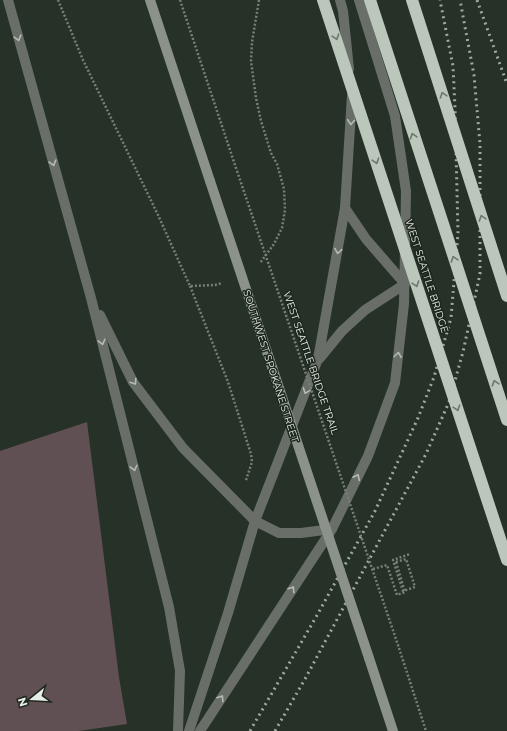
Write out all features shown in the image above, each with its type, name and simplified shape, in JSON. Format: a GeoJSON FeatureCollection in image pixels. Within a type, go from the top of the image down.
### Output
{"type":"FeatureCollection","features":[{"type":"Feature","properties":{"kind":"highway","name":"WEST SEATTLE BRIDGE"},"geometry":{"type":"LineString","coordinates":[[323,0],[507,560]]}},
{"type":"Feature","properties":{"kind":"highway"},"geometry":{"type":"LineString","coordinates":[[370,0],[507,420]]}},
{"type":"Feature","properties":{"kind":"highway"},"geometry":{"type":"LineString","coordinates":[[412,0],[507,296]]}},
{"type":"Feature","properties":{"kind":"main road","name":"SOUTHWEST SPOKANE STREET"},"geometry":{"type":"LineString","coordinates":[[150,0],[393,731]]}},
{"type":"Feature","properties":{"kind":"street"},"geometry":{"type":"LineString","coordinates":[[8,0],[91,298],[169,607],[180,671],[178,731]]}},
{"type":"Feature","properties":{"kind":"street"},"geometry":{"type":"LineString","coordinates":[[189,731],[228,613],[255,521],[318,359],[345,208],[352,100],[343,11],[340,0]]}},
{"type":"Feature","properties":{"kind":"street"},"geometry":{"type":"LineString","coordinates":[[200,731],[332,529],[368,456],[395,383],[404,304],[406,191],[395,116],[359,0]]}},
{"type":"Feature","properties":{"kind":"street"},"geometry":{"type":"LineString","coordinates":[[345,208],[366,239],[405,284]]}},
{"type":"Feature","properties":{"kind":"street"},"geometry":{"type":"LineString","coordinates":[[318,359],[342,331],[366,310],[405,284]]}},
{"type":"Feature","properties":{"kind":"street"},"geometry":{"type":"LineString","coordinates":[[91,298],[133,382],[183,448],[255,521],[279,533],[301,533],[332,529]]}},
{"type":"Feature","properties":{"kind":"path","name":"WEST SEATTLE BRIDGE TRAIL"},"geometry":{"type":"LineString","coordinates":[[180,0],[373,569],[426,731]]}},
{"type":"Feature","properties":{"kind":"path"},"geometry":{"type":"LineString","coordinates":[[190,286],[228,382],[251,454],[252,462],[246,480]]}},
{"type":"Feature","properties":{"kind":"path"},"geometry":{"type":"LineString","coordinates":[[373,569],[387,565],[397,595],[406,592],[396,562],[406,558],[415,587],[403,591],[392,560],[410,554]]}},
{"type":"Feature","properties":{"kind":"building"},"geometry":{"type":"Polygon","coordinates":[[[87,422],[119,677],[127,724],[79,731],[0,731],[0,451],[87,422]]]}},
{"type":"Feature","properties":{"kind":"railway"},"geometry":{"type":"LineString","coordinates":[[250,731],[375,511],[418,418],[434,377],[451,318],[458,233],[455,108],[453,66],[440,0]]}},
{"type":"Feature","properties":{"kind":"railway"},"geometry":{"type":"LineString","coordinates":[[275,731],[305,679],[426,454],[449,402],[463,352],[480,274],[480,144],[474,75],[460,0]]}},
{"type":"Feature","properties":{"kind":"railway"},"geometry":{"type":"LineString","coordinates":[[477,0],[507,84]]}}]}
